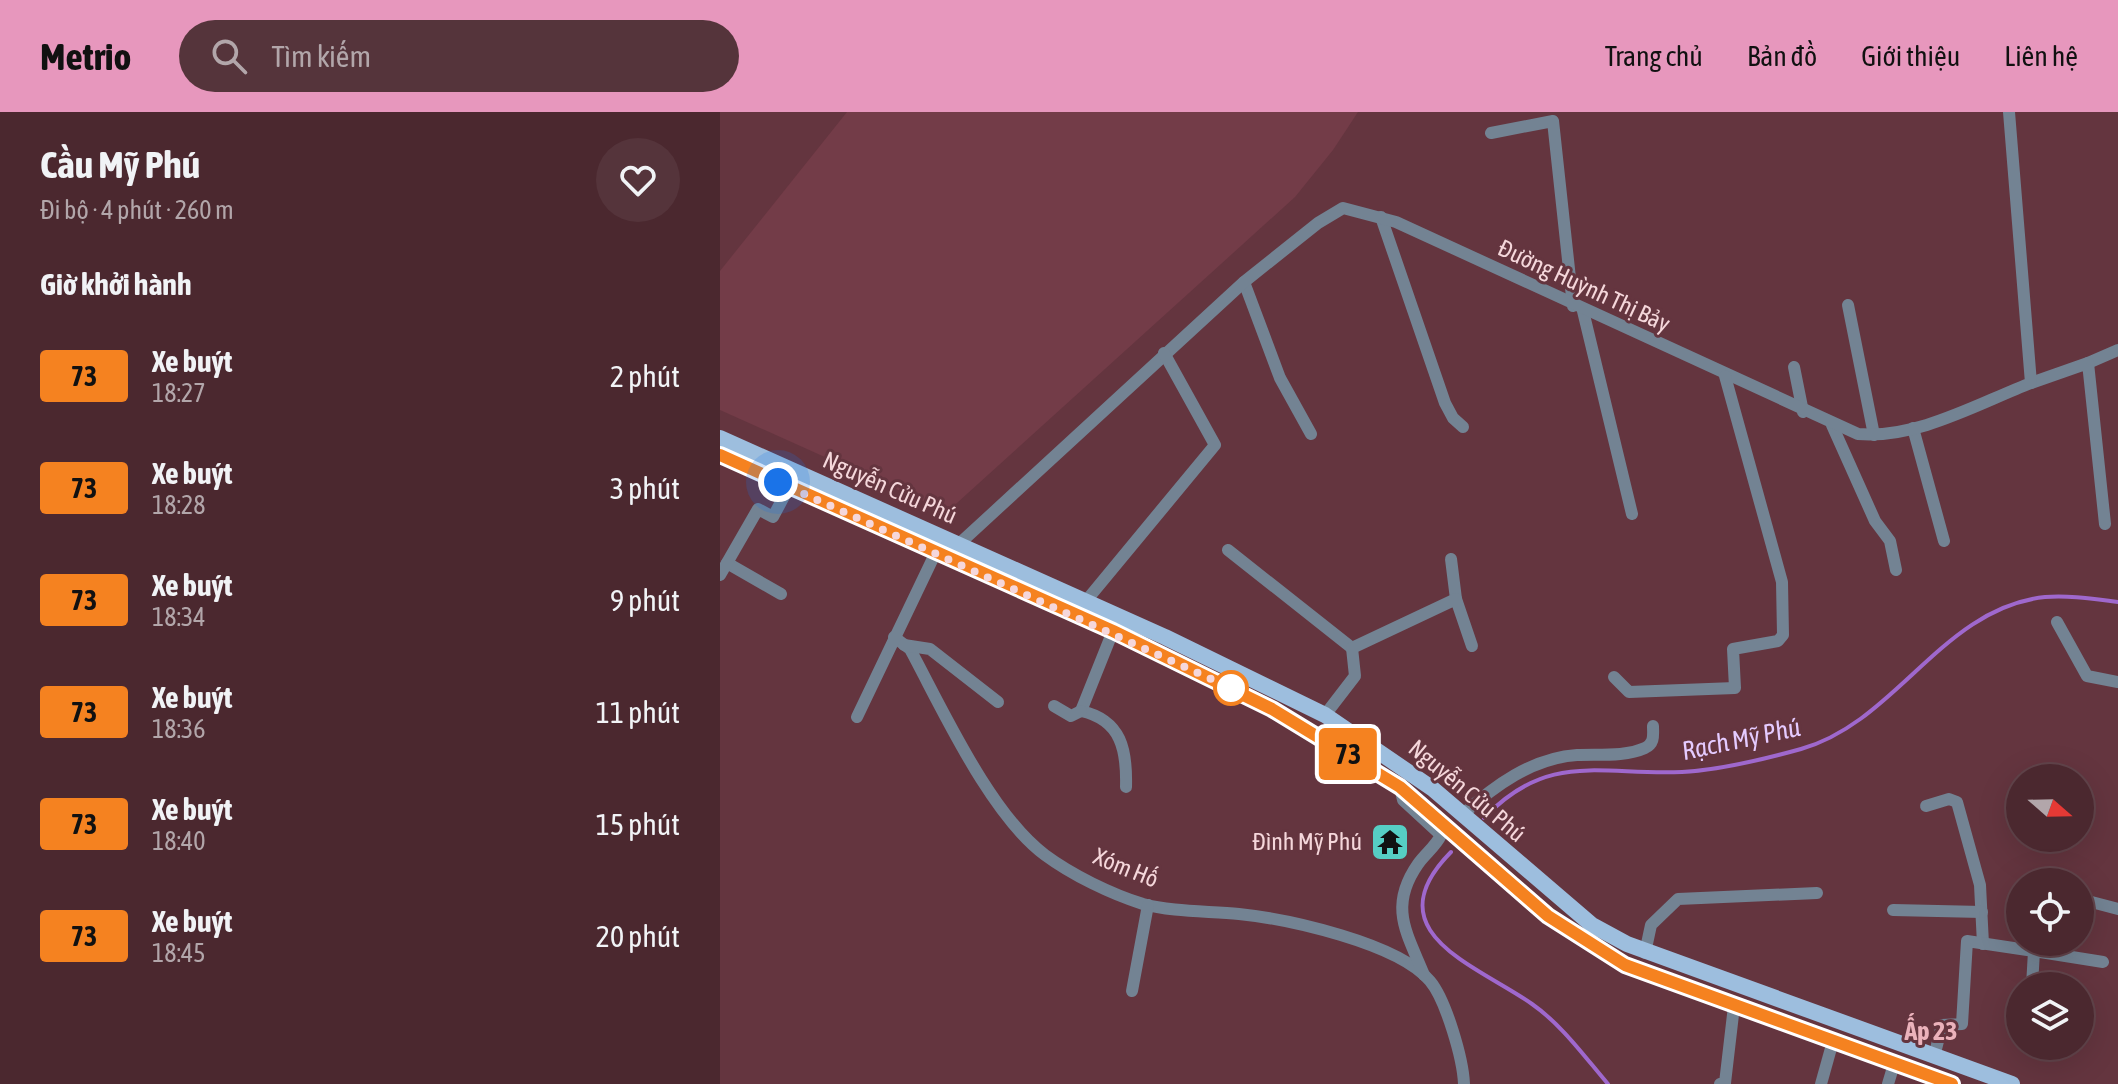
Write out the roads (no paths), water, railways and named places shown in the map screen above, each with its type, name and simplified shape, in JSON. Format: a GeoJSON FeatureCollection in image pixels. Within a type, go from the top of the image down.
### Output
{"type":"FeatureCollection","features":[{"type":"Feature","properties":{"kind":"main road","name":"Nguyễn Cửu Phú"},"geometry":{"type":"LineString","coordinates":[[720,438],[1086,601],[1325,715],[1421,780],[1592,925],[1645,953],[2012,1084]]}},
{"type":"Feature","properties":{"kind":"main road","name":"Nguyễn Cửu Phú"},"geometry":{"type":"LineString","coordinates":[[720,455],[935,554],[1113,631],[1272,709],[1400,787],[1548,916],[1625,965],[1952,1084]]}},
{"type":"Feature","properties":{"kind":"main road"},"geometry":{"type":"LineString","coordinates":[[935,554],[959,544]]}},
{"type":"Feature","properties":{"kind":"street"},"geometry":{"type":"LineString","coordinates":[[2009,112],[2031,383]]}},
{"type":"Feature","properties":{"kind":"street"},"geometry":{"type":"LineString","coordinates":[[1491,133],[1553,121],[1578,308],[1632,514]]}},
{"type":"Feature","properties":{"kind":"street","name":"Đường Huỳnh Thị Bảy"},"geometry":{"type":"LineString","coordinates":[[959,544],[1244,282],[1318,223],[1343,208],[1381,217],[1832,425],[1874,435],[1913,428],[2118,350]]}},
{"type":"Feature","properties":{"kind":"street"},"geometry":{"type":"LineString","coordinates":[[1381,217],[1445,403],[1453,418],[1463,427]]}},
{"type":"Feature","properties":{"kind":"street"},"geometry":{"type":"LineString","coordinates":[[1244,282],[1280,378],[1311,434]]}},
{"type":"Feature","properties":{"kind":"street"},"geometry":{"type":"LineString","coordinates":[[1848,305],[1874,435]]}},
{"type":"Feature","properties":{"kind":"street"},"geometry":{"type":"LineString","coordinates":[[1086,601],[1215,445],[1164,353]]}},
{"type":"Feature","properties":{"kind":"street"},"geometry":{"type":"LineString","coordinates":[[2088,363],[2105,524]]}},
{"type":"Feature","properties":{"kind":"street"},"geometry":{"type":"LineString","coordinates":[[1794,367],[1803,412]]}},
{"type":"Feature","properties":{"kind":"street"},"geometry":{"type":"LineString","coordinates":[[1614,677],[1629,692],[1735,688],[1733,649],[1778,641],[1783,635],[1782,582],[1725,376]]}},
{"type":"Feature","properties":{"kind":"street"},"geometry":{"type":"LineString","coordinates":[[1832,425],[1875,521],[1890,541],[1896,570]]}},
{"type":"Feature","properties":{"kind":"street"},"geometry":{"type":"LineString","coordinates":[[1913,428],[1944,541]]}},
{"type":"Feature","properties":{"kind":"street"},"geometry":{"type":"LineString","coordinates":[[781,594],[723,569],[758,509],[773,517],[789,487]]}},
{"type":"Feature","properties":{"kind":"street"},"geometry":{"type":"LineString","coordinates":[[1228,550],[1352,648],[1355,675],[1325,715]]}},
{"type":"Feature","properties":{"kind":"street"},"geometry":{"type":"LineString","coordinates":[[857,717],[899,641],[935,554]]}},
{"type":"Feature","properties":{"kind":"street"},"geometry":{"type":"LineString","coordinates":[[1451,559],[1456,599],[1472,646]]}},
{"type":"Feature","properties":{"kind":"street"},"geometry":{"type":"LineString","coordinates":[[1352,648],[1456,599]]}},
{"type":"Feature","properties":{"kind":"street"},"geometry":{"type":"LineString","coordinates":[[2057,622],[2087,676],[2118,682]]}},
{"type":"Feature","properties":{"kind":"street"},"geometry":{"type":"LineString","coordinates":[[1054,706],[1071,716],[1081,711],[1113,631]]}},
{"type":"Feature","properties":{"kind":"street"},"geometry":{"type":"LineString","coordinates":[[899,641],[930,649],[998,702]]}},
{"type":"Feature","properties":{"kind":"street","name":"Xóm Hố"},"geometry":{"type":"LineString","coordinates":[[899,641],[910,649],[973,766],[1019,828],[1045,855],[1088,879],[1148,905],[1259,916],[1328,930],[1355,939],[1424,975]]}},
{"type":"Feature","properties":{"kind":"street"},"geometry":{"type":"LineString","coordinates":[[1081,711],[1104,720],[1124,743],[1126,787]]}},
{"type":"Feature","properties":{"kind":"street"},"geometry":{"type":"LineString","coordinates":[[1462,815],[1511,775],[1571,755],[1628,752],[1647,747],[1653,739],[1653,726]]}},
{"type":"Feature","properties":{"kind":"street"},"geometry":{"type":"LineString","coordinates":[[1400,787],[1403,800],[1441,835],[1416,866],[1401,898],[1403,924],[1424,975],[1441,1002],[1463,1069],[1464,1084]]}},
{"type":"Feature","properties":{"kind":"street"},"geometry":{"type":"LineString","coordinates":[[1926,806],[1949,799],[1957,802],[1980,885],[1983,944]]}},
{"type":"Feature","properties":{"kind":"street"},"geometry":{"type":"LineString","coordinates":[[1645,953],[1651,925],[1678,899],[1817,893]]}},
{"type":"Feature","properties":{"kind":"street"},"geometry":{"type":"LineString","coordinates":[[2094,903],[2118,909]]}},
{"type":"Feature","properties":{"kind":"street"},"geometry":{"type":"LineString","coordinates":[[1132,991],[1148,905]]}},
{"type":"Feature","properties":{"kind":"street"},"geometry":{"type":"LineString","coordinates":[[1893,910],[1982,912]]}},
{"type":"Feature","properties":{"kind":"street"},"geometry":{"type":"LineString","coordinates":[[1934,1057],[1942,1025],[1962,1024],[1967,941],[2006,947]]}},
{"type":"Feature","properties":{"kind":"street"},"geometry":{"type":"LineString","coordinates":[[2065,956],[2103,962]]}},
{"type":"Feature","properties":{"kind":"street"},"geometry":{"type":"LineString","coordinates":[[1720,1084],[1725,1083],[1734,1006]]}},
{"type":"Feature","properties":{"kind":"street"},"geometry":{"type":"LineString","coordinates":[[1821,1084],[1833,1041]]}},
{"type":"Feature","properties":{"kind":"street"},"geometry":{"type":"LineString","coordinates":[[1888,1084],[1894,1064]]}},
{"type":"Feature","properties":{"kind":"waterway","name":"Rạch Mỹ Phú"},"geometry":{"type":"LineString","coordinates":[[1484,818],[1508,797],[1531,783],[1554,775],[1601,770],[1697,771],[1742,764],[1801,749],[1835,735],[1865,715],[1948,643],[1977,622],[2009,606],[2045,597],[2118,602]]}},
{"type":"Feature","properties":{"kind":"waterway","name":"Rạch Mỹ Phú"},"geometry":{"type":"LineString","coordinates":[[1451,852],[1430,880],[1422,904],[1427,925],[1441,943],[1461,960],[1543,1012],[1608,1084]]}},
{"type":"Feature","properties":{"kind":"place","name":"Đình Mỹ Phú"},"geometry":{"type":"Point","coordinates":[1390,842]}},
{"type":"Feature","properties":{"kind":"district","name":"Ấp 23"},"geometry":{"type":"Point","coordinates":[1931,1031]}}]}
